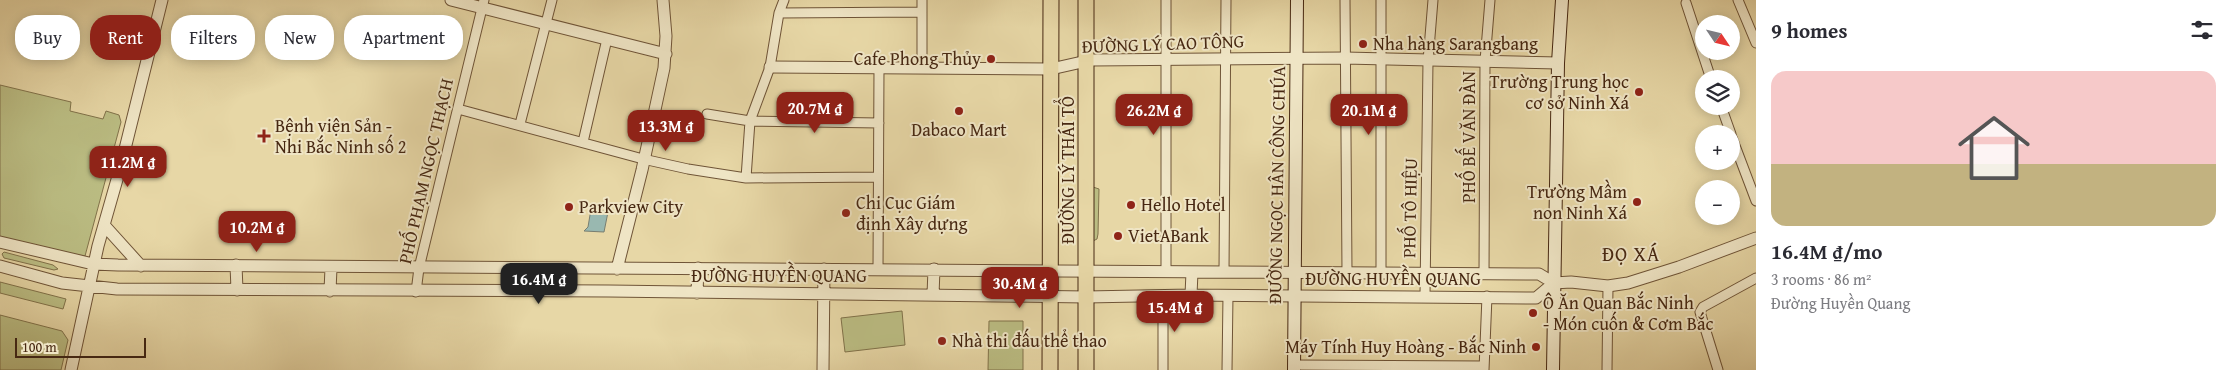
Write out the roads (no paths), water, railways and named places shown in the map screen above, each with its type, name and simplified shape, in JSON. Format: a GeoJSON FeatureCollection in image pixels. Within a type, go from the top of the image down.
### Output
{"type":"FeatureCollection","features":[{"type":"Feature","properties":{"kind":"main road","name":"ĐƯỜNG LÝ THÁI TỔ"},"geometry":{"type":"LineString","coordinates":[[1050,370],[1051,0]]}},
{"type":"Feature","properties":{"kind":"main road","name":"ĐƯỜNG LÝ THÁI TỔ"},"geometry":{"type":"LineString","coordinates":[[1086,0],[1086,370]]}},
{"type":"Feature","properties":{"kind":"main road","name":"ĐƯỜNG NGỌC HÂN CÔNG CHÚA"},"geometry":{"type":"LineString","coordinates":[[1294,367],[1297,0]]}},
{"type":"Feature","properties":{"kind":"main road"},"geometry":{"type":"LineString","coordinates":[[1554,370],[1558,63],[1562,0]]}},
{"type":"Feature","properties":{"kind":"street"},"geometry":{"type":"LineString","coordinates":[[71,370],[93,264],[162,0]]}},
{"type":"Feature","properties":{"kind":"street"},"geometry":{"type":"LineString","coordinates":[[451,0],[483,4],[546,24],[666,54]]}},
{"type":"Feature","properties":{"kind":"street"},"geometry":{"type":"LineString","coordinates":[[520,124],[552,0]]}},
{"type":"Feature","properties":{"kind":"street"},"geometry":{"type":"LineString","coordinates":[[609,291],[613,269],[642,170],[666,54],[663,0]]}},
{"type":"Feature","properties":{"kind":"street"},"geometry":{"type":"LineString","coordinates":[[746,178],[750,121],[770,66],[779,13],[784,0]]}},
{"type":"Feature","properties":{"kind":"street"},"geometry":{"type":"LineString","coordinates":[[922,0],[922,68]]}},
{"type":"Feature","properties":{"kind":"street"},"geometry":{"type":"LineString","coordinates":[[1166,0],[1166,272]]}},
{"type":"Feature","properties":{"kind":"street"},"geometry":{"type":"LineString","coordinates":[[1224,272],[1226,0]]}},
{"type":"Feature","properties":{"kind":"street"},"geometry":{"type":"LineString","coordinates":[[1345,0],[1346,272]]}},
{"type":"Feature","properties":{"kind":"street"},"geometry":{"type":"LineString","coordinates":[[1381,272],[1380,59],[1382,0]]}},
{"type":"Feature","properties":{"kind":"street","name":"PHỐ TÔ HIỆU"},"geometry":{"type":"LineString","coordinates":[[1425,296],[1428,61],[1433,0]]}},
{"type":"Feature","properties":{"kind":"street","name":"PHỐ BẾ VĂN ĐÀN"},"geometry":{"type":"LineString","coordinates":[[1484,274],[1485,61],[1490,0]]}},
{"type":"Feature","properties":{"kind":"street"},"geometry":{"type":"LineString","coordinates":[[1738,0],[1756,43]]}},
{"type":"Feature","properties":{"kind":"street"},"geometry":{"type":"LineString","coordinates":[[1686,3],[1708,70]]}},
{"type":"Feature","properties":{"kind":"street","name":"PHỐ PHẠM NGỌC THẠCH"},"geometry":{"type":"LineString","coordinates":[[416,292],[419,268],[483,4]]}},
{"type":"Feature","properties":{"kind":"street"},"geometry":{"type":"LineString","coordinates":[[779,13],[922,12]]}},
{"type":"Feature","properties":{"kind":"street"},"geometry":{"type":"LineString","coordinates":[[583,142],[607,39]]}},
{"type":"Feature","properties":{"kind":"street","name":"ĐƯỜNG LÝ CAO TÔNG"},"geometry":{"type":"LineString","coordinates":[[770,66],[1050,69],[1086,62],[1345,58],[1558,63]]}},
{"type":"Feature","properties":{"kind":"street"},"geometry":{"type":"LineString","coordinates":[[878,269],[879,68]]}},
{"type":"Feature","properties":{"kind":"street"},"geometry":{"type":"LineString","coordinates":[[458,109],[520,124],[643,159],[746,178],[878,177]]}},
{"type":"Feature","properties":{"kind":"street"},"geometry":{"type":"LineString","coordinates":[[707,114],[750,121],[879,124]]}},
{"type":"Feature","properties":{"kind":"street"},"geometry":{"type":"LineString","coordinates":[[1740,158],[1756,201]]}},
{"type":"Feature","properties":{"kind":"street"},"geometry":{"type":"LineString","coordinates":[[104,225],[141,266]]}},
{"type":"Feature","properties":{"kind":"street","name":"ĐƯỜNG HUYỀN QUANG"},"geometry":{"type":"LineString","coordinates":[[0,242],[93,264],[141,266],[515,269],[934,269],[1087,272],[1539,274],[1554,283],[1572,282],[1608,286],[1637,281],[1756,238]]}},
{"type":"Feature","properties":{"kind":"street","name":"ĐƯỜNG HUYỀN QUANG"},"geometry":{"type":"LineString","coordinates":[[0,266],[62,282],[89,287],[117,289],[416,292],[609,291],[1050,297],[1228,295],[1538,298],[1554,283]]}},
{"type":"Feature","properties":{"kind":"street"},"geometry":{"type":"LineString","coordinates":[[236,266],[236,290]]}},
{"type":"Feature","properties":{"kind":"street"},"geometry":{"type":"LineString","coordinates":[[330,291],[331,268]]}},
{"type":"Feature","properties":{"kind":"street"},"geometry":{"type":"LineString","coordinates":[[697,293],[698,268]]}},
{"type":"Feature","properties":{"kind":"street"},"geometry":{"type":"LineString","coordinates":[[513,292],[515,269]]}},
{"type":"Feature","properties":{"kind":"street"},"geometry":{"type":"LineString","coordinates":[[823,370],[824,269]]}},
{"type":"Feature","properties":{"kind":"street"},"geometry":{"type":"LineString","coordinates":[[933,294],[934,269]]}},
{"type":"Feature","properties":{"kind":"street"},"geometry":{"type":"LineString","coordinates":[[1192,272],[1192,295]]}},
{"type":"Feature","properties":{"kind":"street"},"geometry":{"type":"LineString","coordinates":[[1718,370],[1700,312],[1703,307],[1756,278]]}},
{"type":"Feature","properties":{"kind":"street"},"geometry":{"type":"LineString","coordinates":[[1607,370],[1608,286]]}},
{"type":"Feature","properties":{"kind":"street"},"geometry":{"type":"LineString","coordinates":[[1227,370],[1228,295]]}},
{"type":"Feature","properties":{"kind":"street"},"geometry":{"type":"LineString","coordinates":[[1163,296],[1163,370]]}},
{"type":"Feature","properties":{"kind":"street"},"geometry":{"type":"LineString","coordinates":[[1294,367],[1484,368],[1486,296]]}},
{"type":"Feature","properties":{"kind":"water"},"geometry":{"type":"Polygon","coordinates":[[[591,209],[608,212],[604,232],[584,231],[588,227],[591,209]]]}},
{"type":"Feature","properties":{"kind":"place","name":"Nha hàng Sarangbang"},"geometry":{"type":"Point","coordinates":[1363,44]}},
{"type":"Feature","properties":{"kind":"place","name":"Cafe Phong Thủy"},"geometry":{"type":"Point","coordinates":[991,59]}},
{"type":"Feature","properties":{"kind":"place","name":"Trường Trung học cơ sở Ninh Xá"},"geometry":{"type":"Point","coordinates":[1639,92]}},
{"type":"Feature","properties":{"kind":"place","name":"Dabaco Mart"},"geometry":{"type":"Point","coordinates":[959,111]}},
{"type":"Feature","properties":{"kind":"place","name":"Bệnh viện Sản - Nhi Bắc Ninh số 2"},"geometry":{"type":"Point","coordinates":[264,136]}},
{"type":"Feature","properties":{"kind":"place","name":"Trường Mầm non Ninh Xá"},"geometry":{"type":"Point","coordinates":[1637,202]}},
{"type":"Feature","properties":{"kind":"place","name":"Hello Hotel"},"geometry":{"type":"Point","coordinates":[1131,205]}},
{"type":"Feature","properties":{"kind":"place","name":"Parkview City"},"geometry":{"type":"Point","coordinates":[569,207]}},
{"type":"Feature","properties":{"kind":"place","name":"Chi Cục Giám định Xây dựng"},"geometry":{"type":"Point","coordinates":[846,213]}},
{"type":"Feature","properties":{"kind":"place","name":"VietABank"},"geometry":{"type":"Point","coordinates":[1118,236]}},
{"type":"Feature","properties":{"kind":"place","name":"Ô Ăn Quan Bắc Ninh - Món cuốn & Cơm Bắc"},"geometry":{"type":"Point","coordinates":[1533,313]}},
{"type":"Feature","properties":{"kind":"place","name":"Nhà thi đấu thể thao"},"geometry":{"type":"Point","coordinates":[942,341]}},
{"type":"Feature","properties":{"kind":"place","name":"Máy Tính Huy Hoàng - Bắc Ninh"},"geometry":{"type":"Point","coordinates":[1536,347]}},
{"type":"Feature","properties":{"kind":"district","name":"ĐỌ XÁ"},"geometry":{"type":"Point","coordinates":[1631,254]}}]}
